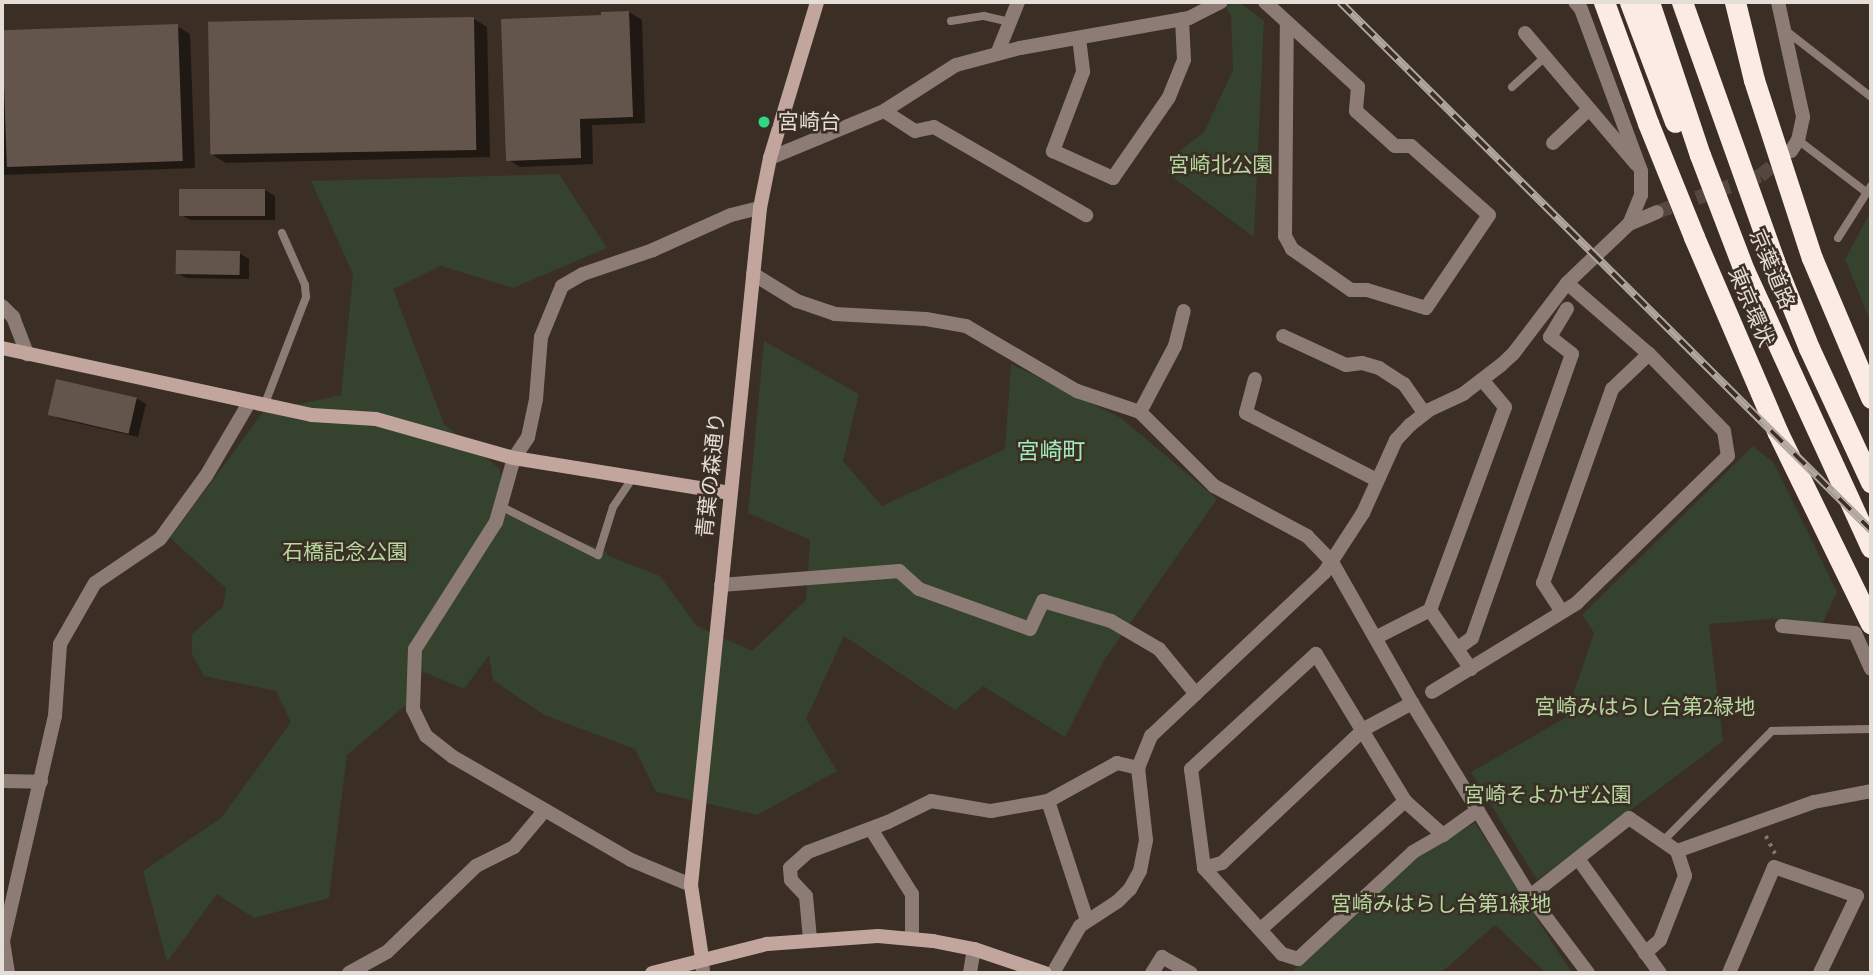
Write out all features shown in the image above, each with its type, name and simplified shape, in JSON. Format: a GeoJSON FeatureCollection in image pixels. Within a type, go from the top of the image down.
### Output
{"type":"FeatureCollection","features":[{"type":"Feature","properties":{"kind":"highway","name":"東京環状"},"geometry":{"type":"LineString","coordinates":[[1604,2],[1648,123],[1778,433],[1871,624]]}},
{"type":"Feature","properties":{"kind":"highway"},"geometry":{"type":"LineString","coordinates":[[1630,2],[1725,244],[1744,270]]}},
{"type":"Feature","properties":{"kind":"highway","name":"京葉道路"},"geometry":{"type":"LineString","coordinates":[[1649,2],[1700,155],[1744,270],[1871,547]]}},
{"type":"Feature","properties":{"kind":"highway","name":"京葉道路"},"geometry":{"type":"LineString","coordinates":[[1682,2],[1774,261],[1871,482]]}},
{"type":"Feature","properties":{"kind":"highway"},"geometry":{"type":"LineString","coordinates":[[1735,2],[1754,80],[1812,258],[1871,398]]}},
{"type":"Feature","properties":{"kind":"street","name":"青葉の森通り"},"geometry":{"type":"LineString","coordinates":[[702,966],[691,884],[760,208],[771,158],[817,2]]}},
{"type":"Feature","properties":{"kind":"street"},"geometry":{"type":"LineString","coordinates":[[997,54],[1018,2]]}},
{"type":"Feature","properties":{"kind":"street"},"geometry":{"type":"LineString","coordinates":[[771,158],[884,111],[956,65],[997,54],[1182,19],[1221,2]]}},
{"type":"Feature","properties":{"kind":"street"},"geometry":{"type":"LineString","coordinates":[[1265,2],[1358,87],[1356,111],[1395,146],[1411,146],[1489,215],[1426,308],[1367,290],[1351,290],[1292,249],[1285,236],[1287,23]]}},
{"type":"Feature","properties":{"kind":"street"},"geometry":{"type":"LineString","coordinates":[[1575,2],[1581,9],[1641,171],[1641,195],[1629,225]]}},
{"type":"Feature","properties":{"kind":"street"},"geometry":{"type":"LineString","coordinates":[[1778,2],[1802,117],[1795,146]]}},
{"type":"Feature","properties":{"kind":"street"},"geometry":{"type":"LineString","coordinates":[[1079,38],[1083,72],[1053,151],[1113,178],[1169,97],[1184,60],[1182,19]]}},
{"type":"Feature","properties":{"kind":"street"},"geometry":{"type":"LineString","coordinates":[[1525,33],[1641,171]]}},
{"type":"Feature","properties":{"kind":"street"},"geometry":{"type":"LineString","coordinates":[[1553,143],[1588,110]]}},
{"type":"Feature","properties":{"kind":"street"},"geometry":{"type":"LineString","coordinates":[[884,111],[915,131],[934,127],[1086,215]]}},
{"type":"Feature","properties":{"kind":"street"},"geometry":{"type":"LineString","coordinates":[[691,884],[631,860],[453,757],[426,736],[413,709],[415,649],[496,522],[514,458],[528,437],[536,399],[541,337],[562,286],[583,274],[653,250],[731,215],[760,208]]}},
{"type":"Feature","properties":{"kind":"street"},"geometry":{"type":"LineString","coordinates":[[1053,973],[1074,934],[1087,920],[1118,901],[1130,889],[1140,871],[1146,840],[1138,768],[1151,736],[1315,584],[1363,513],[1396,440],[1424,413],[1483,381],[1513,354],[1567,283],[1629,225],[1657,212]]}},
{"type":"Feature","properties":{"kind":"street"},"geometry":{"type":"LineString","coordinates":[[753,274],[797,301],[835,314],[926,319],[966,326],[1077,391],[1140,412],[1214,486],[1307,536],[1332,562],[1412,703],[1530,896],[1588,973]]}},
{"type":"Feature","properties":{"kind":"street"},"geometry":{"type":"LineString","coordinates":[[1432,692],[1577,603],[1728,456],[1724,431],[1649,354],[1567,283]]}},
{"type":"Feature","properties":{"kind":"street"},"geometry":{"type":"LineString","coordinates":[[2,306],[13,317],[27,354]]}},
{"type":"Feature","properties":{"kind":"street"},"geometry":{"type":"LineString","coordinates":[[1458,648],[1472,638],[1572,354],[1550,337],[1567,309]]}},
{"type":"Feature","properties":{"kind":"street"},"geometry":{"type":"LineString","coordinates":[[1140,412],[1175,346],[1184,311]]}},
{"type":"Feature","properties":{"kind":"street"},"geometry":{"type":"LineString","coordinates":[[1283,336],[1346,365],[1362,363],[1379,368],[1404,384],[1424,413]]}},
{"type":"Feature","properties":{"kind":"street"},"geometry":{"type":"LineString","coordinates":[[2,348],[264,406],[312,415],[376,419],[514,458],[730,493]]}},
{"type":"Feature","properties":{"kind":"street"},"geometry":{"type":"LineString","coordinates":[[1562,612],[1544,583],[1612,389],[1649,354]]}},
{"type":"Feature","properties":{"kind":"street"},"geometry":{"type":"LineString","coordinates":[[1255,379],[1246,413],[1377,480]]}},
{"type":"Feature","properties":{"kind":"street"},"geometry":{"type":"LineString","coordinates":[[1377,638],[1430,610],[1505,407],[1483,381]]}},
{"type":"Feature","properties":{"kind":"street"},"geometry":{"type":"LineString","coordinates":[[5,969],[3,941],[55,716],[60,644],[95,583],[160,539],[206,476],[249,403]]}},
{"type":"Feature","properties":{"kind":"street"},"geometry":{"type":"LineString","coordinates":[[721,584],[899,571],[919,589],[1030,629],[1043,601],[1111,621],[1159,649],[1196,694]]}},
{"type":"Feature","properties":{"kind":"street"},"geometry":{"type":"LineString","coordinates":[[1430,610],[1471,669]]}},
{"type":"Feature","properties":{"kind":"street"},"geometry":{"type":"LineString","coordinates":[[1782,626],[1855,633],[1871,669]]}},
{"type":"Feature","properties":{"kind":"street"},"geometry":{"type":"LineString","coordinates":[[1443,835],[1405,801],[1364,729],[1316,654],[1191,769],[1204,868],[1282,954],[1298,959],[1413,852],[1443,835],[1478,810]]}},
{"type":"Feature","properties":{"kind":"street"},"geometry":{"type":"LineString","coordinates":[[1204,868],[1222,863],[1364,729],[1412,703]]}},
{"type":"Feature","properties":{"kind":"street"},"geometry":{"type":"LineString","coordinates":[[810,939],[806,896],[791,880],[790,868],[808,852],[871,829],[931,801],[991,811],[1048,801],[1117,763],[1138,768]]}},
{"type":"Feature","properties":{"kind":"street"},"geometry":{"type":"LineString","coordinates":[[2,781],[41,782]]}},
{"type":"Feature","properties":{"kind":"street"},"geometry":{"type":"LineString","coordinates":[[1677,851],[1814,802],[1871,792]]}},
{"type":"Feature","properties":{"kind":"street"},"geometry":{"type":"LineString","coordinates":[[1048,801],[1087,920]]}},
{"type":"Feature","properties":{"kind":"street"},"geometry":{"type":"LineString","coordinates":[[1261,929],[1405,801]]}},
{"type":"Feature","properties":{"kind":"street"},"geometry":{"type":"LineString","coordinates":[[349,973],[387,952],[476,866],[514,847],[545,810]]}},
{"type":"Feature","properties":{"kind":"street"},"geometry":{"type":"LineString","coordinates":[[1530,896],[1629,818],[1677,851],[1685,876],[1660,940],[1645,953]]}},
{"type":"Feature","properties":{"kind":"street"},"geometry":{"type":"LineString","coordinates":[[871,829],[912,894],[912,938]]}},
{"type":"Feature","properties":{"kind":"street"},"geometry":{"type":"LineString","coordinates":[[1579,860],[1660,973]]}},
{"type":"Feature","properties":{"kind":"street"},"geometry":{"type":"LineString","coordinates":[[1729,973],[1774,867],[1857,896],[1820,973]]}},
{"type":"Feature","properties":{"kind":"street"},"geometry":{"type":"LineString","coordinates":[[652,973],[702,966],[810,939],[868,936],[912,938],[974,949],[1045,973]]}},
{"type":"Feature","properties":{"kind":"street"},"geometry":{"type":"LineString","coordinates":[[970,973],[974,949]]}},
{"type":"Feature","properties":{"kind":"street"},"geometry":{"type":"LineString","coordinates":[[1152,973],[1162,957],[1191,973]]}},
{"type":"Feature","properties":{"kind":"lane"},"geometry":{"type":"LineString","coordinates":[[951,21],[984,16],[1010,22]]}},
{"type":"Feature","properties":{"kind":"lane"},"geometry":{"type":"LineString","coordinates":[[1783,28],[1871,97]]}},
{"type":"Feature","properties":{"kind":"lane"},"geometry":{"type":"LineString","coordinates":[[1512,87],[1545,57]]}},
{"type":"Feature","properties":{"kind":"lane"},"geometry":{"type":"LineString","coordinates":[[1795,146],[1869,189],[1838,238]]}},
{"type":"Feature","properties":{"kind":"lane"},"geometry":{"type":"LineString","coordinates":[[264,406],[306,297],[304,285],[282,233]]}},
{"type":"Feature","properties":{"kind":"lane"},"geometry":{"type":"LineString","coordinates":[[500,506],[598,555],[613,507],[633,477]]}},
{"type":"Feature","properties":{"kind":"lane"},"geometry":{"type":"LineString","coordinates":[[1662,842],[1772,731],[1871,729]]}},
{"type":"Feature","properties":{"kind":"path"},"geometry":{"type":"LineString","coordinates":[[1759,821],[1777,858],[1774,867]]}},
{"type":"Feature","properties":{"kind":"green space","name":"宮崎北公園"},"geometry":{"type":"Polygon","coordinates":[[[1239,2],[1264,21],[1254,237],[1167,173],[1173,156],[1204,132],[1233,70],[1231,15],[1225,7],[1239,2]]]}},
{"type":"Feature","properties":{"kind":"green space","name":"石橋記念公園"},"geometry":{"type":"Polygon","coordinates":[[[559,174],[607,248],[513,288],[441,266],[393,289],[444,424],[500,469],[503,513],[604,550],[609,556],[660,576],[697,626],[752,651],[806,600],[810,540],[748,513],[764,341],[859,394],[843,461],[882,506],[1005,449],[1011,364],[1121,418],[1217,499],[1105,659],[1065,737],[983,686],[955,710],[844,636],[806,719],[837,771],[757,815],[656,792],[635,749],[544,715],[493,680],[489,655],[464,689],[410,666],[406,705],[347,755],[329,898],[254,918],[217,894],[167,962],[143,871],[221,818],[291,722],[276,691],[204,676],[192,654],[192,634],[223,607],[226,588],[170,538],[263,412],[341,395],[353,274],[311,181],[559,174]]]}},
{"type":"Feature","properties":{"kind":"green space"},"geometry":{"type":"Polygon","coordinates":[[[1871,211],[1871,323],[1845,259],[1871,211]]]}},
{"type":"Feature","properties":{"kind":"green space","name":"宮崎みはらし台第2緑地"},"geometry":{"type":"Polygon","coordinates":[[[1753,446],[1774,463],[1837,592],[1822,624],[1772,619],[1709,624],[1723,741],[1537,880],[1471,772],[1565,718],[1594,633],[1582,615],[1753,446]]]}},
{"type":"Feature","properties":{"kind":"green space","name":"宮崎みはらし台第1緑地"},"geometry":{"type":"Polygon","coordinates":[[[1475,823],[1572,973],[1546,973],[1495,925],[1441,973],[1290,973],[1411,861],[1475,823]]]}},
{"type":"Feature","properties":{"kind":"building"},"geometry":{"type":"Polygon","coordinates":[[[629,11],[633,117],[580,119],[581,158],[506,161],[501,19],[601,15],[601,12],[629,11]]]}},
{"type":"Feature","properties":{"kind":"building"},"geometry":{"type":"Polygon","coordinates":[[[474,17],[476,150],[210,155],[208,22],[474,17]]]}},
{"type":"Feature","properties":{"kind":"building"},"geometry":{"type":"Polygon","coordinates":[[[178,24],[183,161],[7,167],[2,30],[178,24]]]}},
{"type":"Feature","properties":{"kind":"building"},"geometry":{"type":"Polygon","coordinates":[[[179,189],[265,189],[265,216],[179,216],[179,189]]]}},
{"type":"Feature","properties":{"kind":"building"},"geometry":{"type":"Polygon","coordinates":[[[176,250],[240,251],[240,275],[176,274],[176,250]]]}},
{"type":"Feature","properties":{"kind":"building"},"geometry":{"type":"Polygon","coordinates":[[[56,379],[137,398],[129,434],[48,415],[56,379]]]}},
{"type":"Feature","properties":{"kind":"tunnel"},"geometry":{"type":"LineString","coordinates":[[1657,212],[1760,176],[1786,155]]}},
{"type":"Feature","properties":{"kind":"railway"},"geometry":{"type":"LineString","coordinates":[[1340,2],[1871,530]]}},
{"type":"Feature","properties":{"kind":"place","name":"宮崎台"},"geometry":{"type":"Point","coordinates":[764,122]}},
{"type":"Feature","properties":{"kind":"district","name":"宮崎町"},"geometry":{"type":"Point","coordinates":[1051,452]}},
{"type":"Feature","properties":{"kind":"park label","name":"宮崎そよかぜ公園"},"geometry":{"type":"Point","coordinates":[1548,795]}}]}
